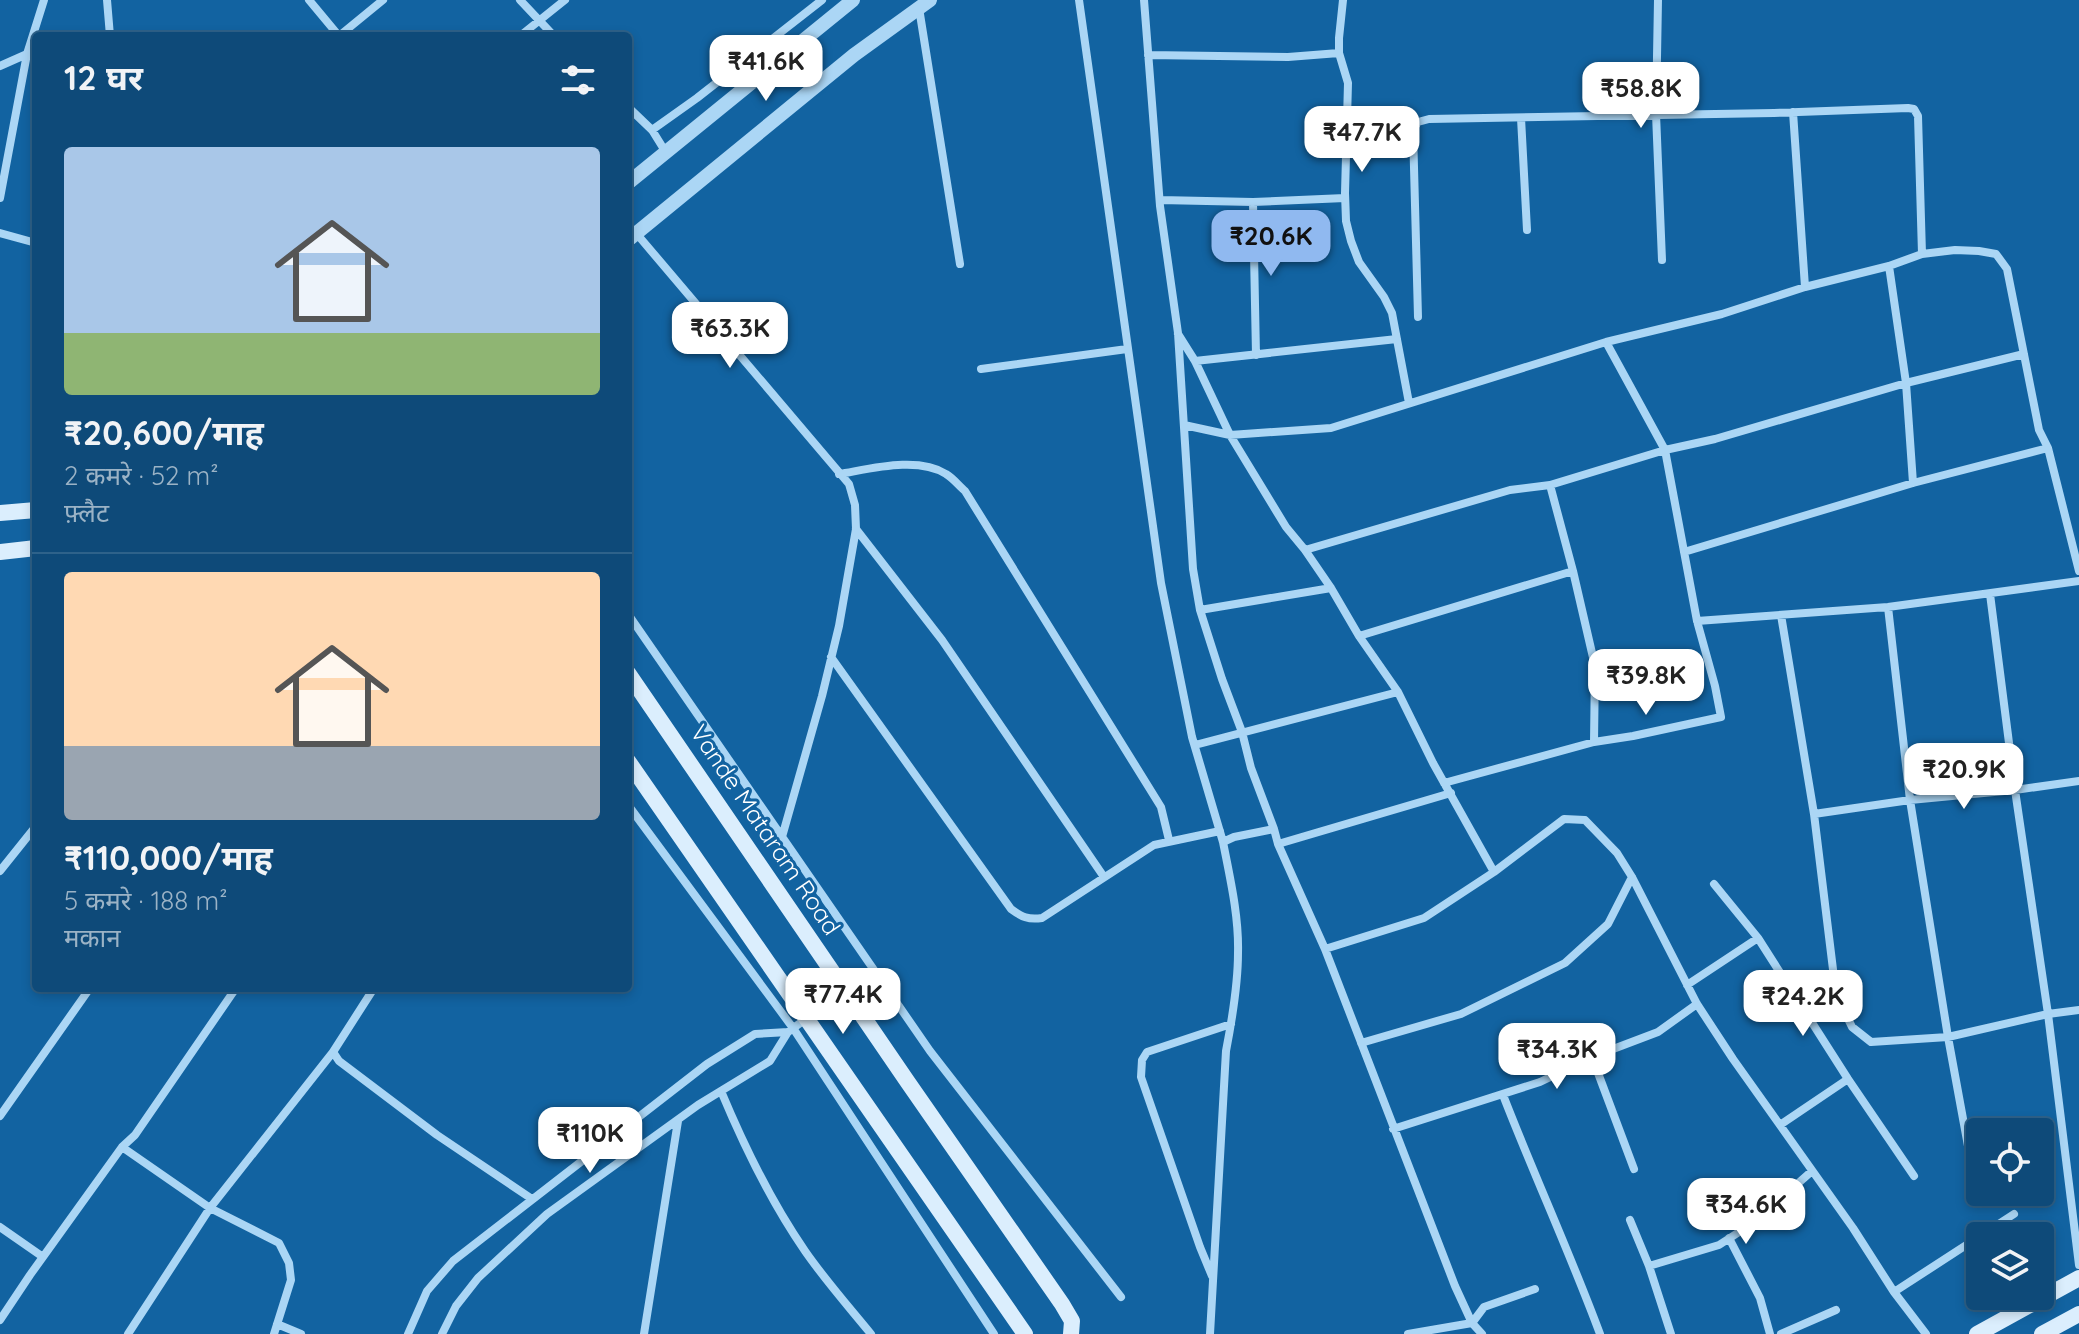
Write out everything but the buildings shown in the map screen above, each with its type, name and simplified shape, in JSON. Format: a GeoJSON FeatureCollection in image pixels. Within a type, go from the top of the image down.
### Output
{"type":"FeatureCollection","features":[{"type":"Feature","properties":{"kind":"main road"},"geometry":{"type":"LineString","coordinates":[[0,513],[32,510]]}},
{"type":"Feature","properties":{"kind":"main road"},"geometry":{"type":"LineString","coordinates":[[0,552],[32,548]]}},
{"type":"Feature","properties":{"kind":"main road","name":"Vande Mataram Road"},"geometry":{"type":"LineString","coordinates":[[632,679],[1062,1304],[1072,1321],[1071,1334]]}},
{"type":"Feature","properties":{"kind":"main road"},"geometry":{"type":"LineString","coordinates":[[632,767],[1025,1334]]}},
{"type":"Feature","properties":{"kind":"main road"},"geometry":{"type":"LineString","coordinates":[[1977,1334],[2079,1278]]}},
{"type":"Feature","properties":{"kind":"main road"},"geometry":{"type":"LineString","coordinates":[[2042,1334],[2079,1314]]}},
{"type":"Feature","properties":{"kind":"street"},"geometry":{"type":"LineString","coordinates":[[34,32],[44,0]]}},
{"type":"Feature","properties":{"kind":"street"},"geometry":{"type":"LineString","coordinates":[[107,0],[110,32]]}},
{"type":"Feature","properties":{"kind":"street"},"geometry":{"type":"LineString","coordinates":[[309,0],[336,32]]}},
{"type":"Feature","properties":{"kind":"street"},"geometry":{"type":"LineString","coordinates":[[344,32],[383,0]]}},
{"type":"Feature","properties":{"kind":"street"},"geometry":{"type":"LineString","coordinates":[[520,0],[550,32]]}},
{"type":"Feature","properties":{"kind":"street"},"geometry":{"type":"LineString","coordinates":[[525,32],[565,0]]}},
{"type":"Feature","properties":{"kind":"street"},"geometry":{"type":"LineString","coordinates":[[652,130],[822,0]]}},
{"type":"Feature","properties":{"kind":"street"},"geometry":{"type":"LineString","coordinates":[[632,180],[853,0]]}},
{"type":"Feature","properties":{"kind":"street"},"geometry":{"type":"LineString","coordinates":[[1079,0],[1161,583],[1195,745],[1223,842],[1234,899],[1239,952],[1226,1051],[1210,1334]]}},
{"type":"Feature","properties":{"kind":"street"},"geometry":{"type":"LineString","coordinates":[[1144,0],[1160,200],[1178,333],[1193,569],[1200,610],[1278,844],[1325,949],[1455,1286],[1472,1323],[1482,1334]]}},
{"type":"Feature","properties":{"kind":"street"},"geometry":{"type":"LineString","coordinates":[[1343,0],[1339,53],[1348,83],[1346,221],[1359,262],[1392,313],[1409,403]]}},
{"type":"Feature","properties":{"kind":"street"},"geometry":{"type":"LineString","coordinates":[[1658,0],[1656,114],[1662,260]]}},
{"type":"Feature","properties":{"kind":"street"},"geometry":{"type":"LineString","coordinates":[[782,837],[839,626],[856,529],[855,505],[849,484],[632,237],[854,55],[924,4],[960,264]]}},
{"type":"Feature","properties":{"kind":"street"},"geometry":{"type":"LineString","coordinates":[[0,198],[32,38]]}},
{"type":"Feature","properties":{"kind":"street"},"geometry":{"type":"LineString","coordinates":[[1148,55],[1288,57],[1339,53]]}},
{"type":"Feature","properties":{"kind":"street"},"geometry":{"type":"LineString","coordinates":[[0,66],[27,54]]}},
{"type":"Feature","properties":{"kind":"street"},"geometry":{"type":"LineString","coordinates":[[1418,317],[1413,130],[1418,122],[1429,119],[1914,109],[1918,116],[1922,254]]}},
{"type":"Feature","properties":{"kind":"street"},"geometry":{"type":"LineString","coordinates":[[632,111],[652,130],[665,151]]}},
{"type":"Feature","properties":{"kind":"street"},"geometry":{"type":"LineString","coordinates":[[1793,112],[1805,287]]}},
{"type":"Feature","properties":{"kind":"street"},"geometry":{"type":"LineString","coordinates":[[1521,118],[1527,230]]}},
{"type":"Feature","properties":{"kind":"street"},"geometry":{"type":"LineString","coordinates":[[1160,200],[1253,202],[1345,198]]}},
{"type":"Feature","properties":{"kind":"street"},"geometry":{"type":"LineString","coordinates":[[1253,202],[1256,355]]}},
{"type":"Feature","properties":{"kind":"street"},"geometry":{"type":"LineString","coordinates":[[0,233],[32,242]]}},
{"type":"Feature","properties":{"kind":"street"},"geometry":{"type":"LineString","coordinates":[[1184,425],[1230,435],[1331,428],[1606,342],[1722,314],[1922,254],[1979,251],[1996,254],[2007,269],[2039,430],[2048,448],[2079,571]]}},
{"type":"Feature","properties":{"kind":"street"},"geometry":{"type":"LineString","coordinates":[[1889,266],[1906,383],[1913,483]]}},
{"type":"Feature","properties":{"kind":"street"},"geometry":{"type":"LineString","coordinates":[[1178,333],[1195,361],[1230,435],[1286,527],[1331,588],[1359,636],[1398,692],[1494,872]]}},
{"type":"Feature","properties":{"kind":"street"},"geometry":{"type":"LineString","coordinates":[[1195,361],[1397,339]]}},
{"type":"Feature","properties":{"kind":"street"},"geometry":{"type":"LineString","coordinates":[[1444,783],[1594,742],[1721,717],[1697,621],[1665,450],[1606,342]]}},
{"type":"Feature","properties":{"kind":"street"},"geometry":{"type":"LineString","coordinates":[[981,369],[1127,349]]}},
{"type":"Feature","properties":{"kind":"street"},"geometry":{"type":"LineString","coordinates":[[1305,550],[1510,490],[1550,485],[1906,383],[2024,354]]}},
{"type":"Feature","properties":{"kind":"street"},"geometry":{"type":"LineString","coordinates":[[1684,552],[1913,483],[2048,448]]}},
{"type":"Feature","properties":{"kind":"street"},"geometry":{"type":"LineString","coordinates":[[839,474],[892,465],[926,467],[946,474],[965,491],[1161,807],[1169,840]]}},
{"type":"Feature","properties":{"kind":"street"},"geometry":{"type":"LineString","coordinates":[[1550,485],[1595,666],[1594,742]]}},
{"type":"Feature","properties":{"kind":"street"},"geometry":{"type":"LineString","coordinates":[[856,529],[942,640],[1104,877]]}},
{"type":"Feature","properties":{"kind":"street"},"geometry":{"type":"LineString","coordinates":[[1359,636],[1573,571]]}},
{"type":"Feature","properties":{"kind":"street"},"geometry":{"type":"LineString","coordinates":[[1697,621],[1888,607],[2079,581]]}},
{"type":"Feature","properties":{"kind":"street"},"geometry":{"type":"LineString","coordinates":[[1200,610],[1331,588]]}},
{"type":"Feature","properties":{"kind":"street"},"geometry":{"type":"LineString","coordinates":[[1990,594],[2079,1265]]}},
{"type":"Feature","properties":{"kind":"street"},"geometry":{"type":"LineString","coordinates":[[1888,607],[1910,800],[1966,1135]]}},
{"type":"Feature","properties":{"kind":"street"},"geometry":{"type":"LineString","coordinates":[[1781,615],[1814,814],[1836,994],[1852,1027],[1871,1042],[1948,1037],[2079,1010]]}},
{"type":"Feature","properties":{"kind":"street"},"geometry":{"type":"LineString","coordinates":[[632,620],[930,1051],[1121,1297]]}},
{"type":"Feature","properties":{"kind":"street"},"geometry":{"type":"LineString","coordinates":[[831,657],[1011,909],[1023,918],[1042,918],[1154,845],[1220,831]]}},
{"type":"Feature","properties":{"kind":"street"},"geometry":{"type":"LineString","coordinates":[[1195,745],[1398,692]]}},
{"type":"Feature","properties":{"kind":"street"},"geometry":{"type":"LineString","coordinates":[[1814,814],[2079,781]]}},
{"type":"Feature","properties":{"kind":"street"},"geometry":{"type":"LineString","coordinates":[[1278,844],[1451,793]]}},
{"type":"Feature","properties":{"kind":"street"},"geometry":{"type":"LineString","coordinates":[[632,811],[790,1030],[994,1334]]}},
{"type":"Feature","properties":{"kind":"street"},"geometry":{"type":"LineString","coordinates":[[1325,949],[1424,918],[1494,872],[1564,819],[1585,820],[1617,853],[1697,1004],[1926,1334]]}},
{"type":"Feature","properties":{"kind":"street"},"geometry":{"type":"LineString","coordinates":[[1223,842],[1274,829]]}},
{"type":"Feature","properties":{"kind":"street"},"geometry":{"type":"LineString","coordinates":[[0,871],[32,831]]}},
{"type":"Feature","properties":{"kind":"street"},"geometry":{"type":"LineString","coordinates":[[1361,1043],[1461,1014],[1565,963],[1608,924],[1632,877]]}},
{"type":"Feature","properties":{"kind":"street"},"geometry":{"type":"LineString","coordinates":[[1714,884],[1758,938],[1914,1176]]}},
{"type":"Feature","properties":{"kind":"street"},"geometry":{"type":"LineString","coordinates":[[1687,985],[1758,938]]}},
{"type":"Feature","properties":{"kind":"street"},"geometry":{"type":"LineString","coordinates":[[0,1116],[87,992]]}},
{"type":"Feature","properties":{"kind":"street"},"geometry":{"type":"LineString","coordinates":[[0,1320],[122,1147],[135,1135],[233,992]]}},
{"type":"Feature","properties":{"kind":"street"},"geometry":{"type":"LineString","coordinates":[[128,1334],[210,1208],[333,1052],[371,992]]}},
{"type":"Feature","properties":{"kind":"street"},"geometry":{"type":"LineString","coordinates":[[1393,1129],[1540,1082],[1592,1057],[1658,1032],[1697,1004]]}},
{"type":"Feature","properties":{"kind":"street"},"geometry":{"type":"LineString","coordinates":[[442,1334],[456,1306],[478,1278],[547,1214],[721,1091],[770,1061],[790,1030],[807,1018]]}},
{"type":"Feature","properties":{"kind":"street"},"geometry":{"type":"LineString","coordinates":[[1213,1277],[1141,1077],[1142,1060],[1147,1052],[1231,1024]]}},
{"type":"Feature","properties":{"kind":"street"},"geometry":{"type":"LineString","coordinates":[[408,1334],[427,1291],[453,1261],[707,1064],[755,1034],[790,1030]]}},
{"type":"Feature","properties":{"kind":"street"},"geometry":{"type":"LineString","coordinates":[[333,1052],[339,1061],[437,1135],[532,1199]]}},
{"type":"Feature","properties":{"kind":"street"},"geometry":{"type":"LineString","coordinates":[[1592,1057],[1634,1169]]}},
{"type":"Feature","properties":{"kind":"street"},"geometry":{"type":"LineString","coordinates":[[1780,1125],[1848,1079]]}},
{"type":"Feature","properties":{"kind":"street"},"geometry":{"type":"LineString","coordinates":[[721,1091],[764,1183],[805,1251],[871,1334]]}},
{"type":"Feature","properties":{"kind":"street"},"geometry":{"type":"LineString","coordinates":[[1503,1095],[1535,1177],[1577,1270],[1600,1334]]}},
{"type":"Feature","properties":{"kind":"street"},"geometry":{"type":"LineString","coordinates":[[644,1334],[678,1121]]}},
{"type":"Feature","properties":{"kind":"street"},"geometry":{"type":"LineString","coordinates":[[122,1147],[210,1208],[279,1243],[289,1263],[291,1280],[276,1329],[301,1334]]}},
{"type":"Feature","properties":{"kind":"street"},"geometry":{"type":"LineString","coordinates":[[1649,1266],[1719,1245],[1753,1223],[1812,1171]]}},
{"type":"Feature","properties":{"kind":"street"},"geometry":{"type":"LineString","coordinates":[[1894,1292],[2014,1214]]}},
{"type":"Feature","properties":{"kind":"street"},"geometry":{"type":"LineString","coordinates":[[1630,1220],[1671,1334]]}},
{"type":"Feature","properties":{"kind":"street"},"geometry":{"type":"LineString","coordinates":[[0,1227],[43,1257]]}},
{"type":"Feature","properties":{"kind":"street"},"geometry":{"type":"LineString","coordinates":[[1729,1238],[1760,1298],[1770,1334]]}},
{"type":"Feature","properties":{"kind":"street"},"geometry":{"type":"LineString","coordinates":[[1408,1334],[1472,1323],[1484,1307],[1535,1289]]}},
{"type":"Feature","properties":{"kind":"street"},"geometry":{"type":"LineString","coordinates":[[1781,1334],[1836,1310]]}}]}
